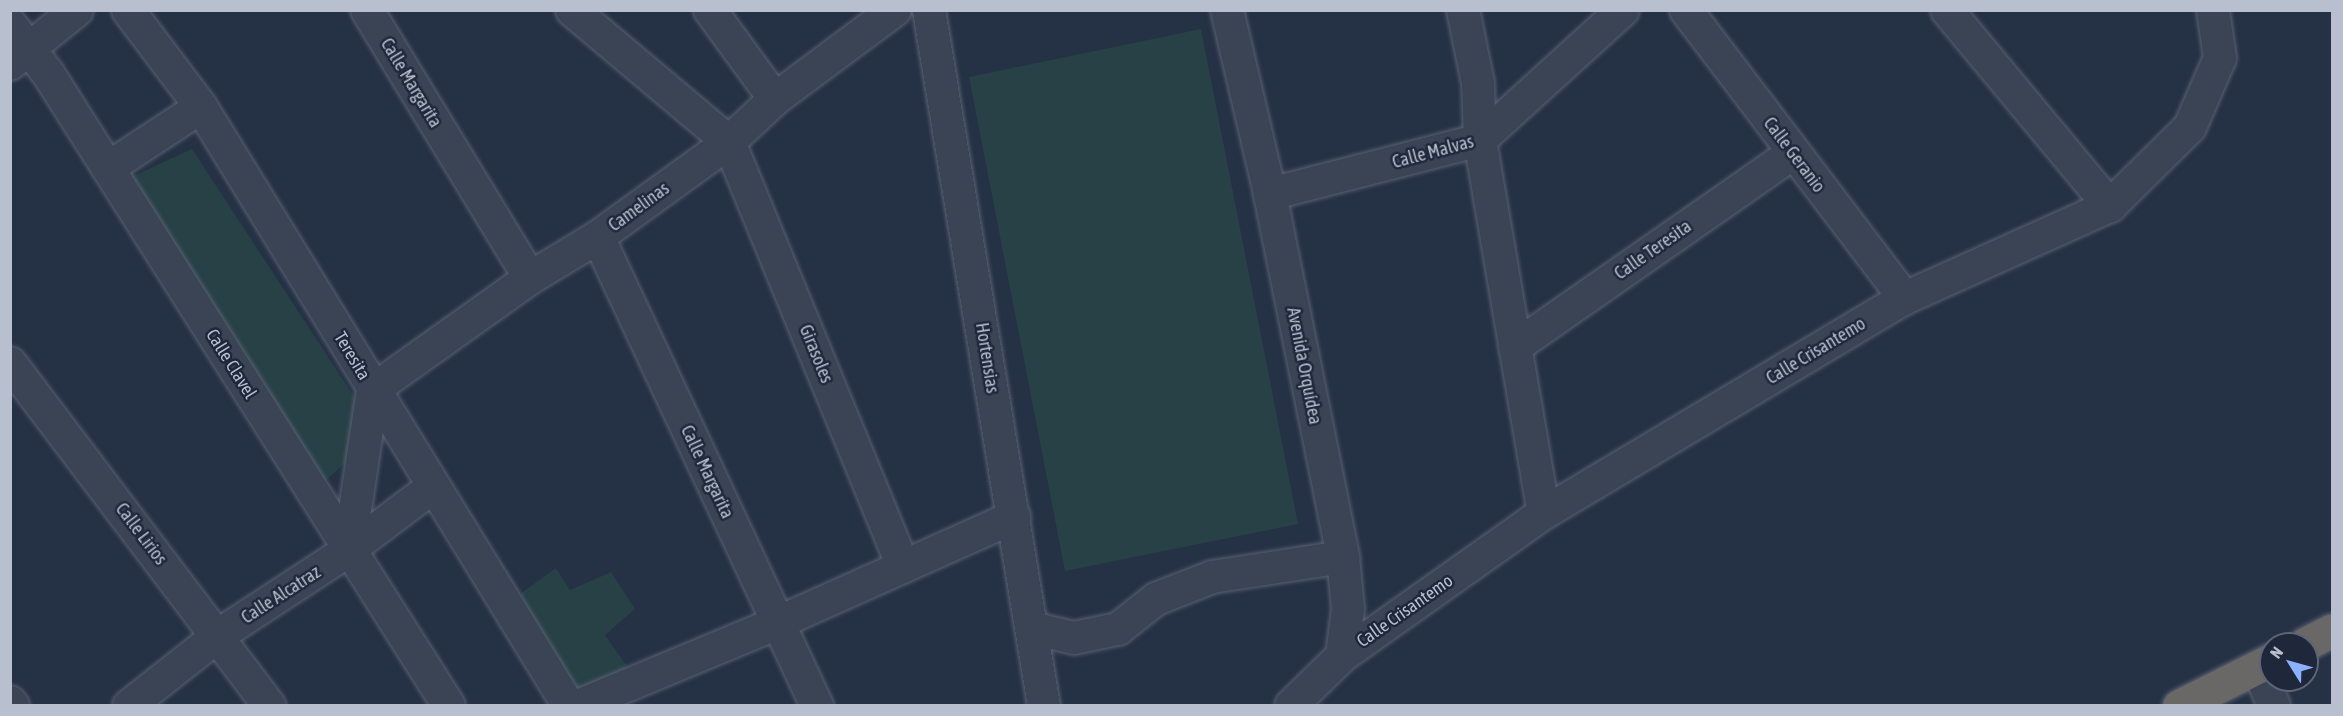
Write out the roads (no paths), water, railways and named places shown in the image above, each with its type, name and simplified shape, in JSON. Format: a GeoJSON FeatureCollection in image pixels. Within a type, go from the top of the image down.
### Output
{"type":"FeatureCollection","features":[{"type":"Feature","properties":{"kind":"highway"},"geometry":{"type":"LineString","coordinates":[[2179,705],[2259,666]]}},
{"type":"Feature","properties":{"kind":"street"},"geometry":{"type":"LineString","coordinates":[[20,56],[77,10]]}},
{"type":"Feature","properties":{"kind":"street","name":"Teresita"},"geometry":{"type":"LineString","coordinates":[[128,10],[201,107],[372,390],[569,705]]}},
{"type":"Feature","properties":{"kind":"street","name":"Calle Margarita"},"geometry":{"type":"LineString","coordinates":[[367,10],[530,278]]}},
{"type":"Feature","properties":{"kind":"street"},"geometry":{"type":"LineString","coordinates":[[572,10],[729,142]]}},
{"type":"Feature","properties":{"kind":"street"},"geometry":{"type":"LineString","coordinates":[[710,10],[775,99]]}},
{"type":"Feature","properties":{"kind":"street","name":"Camelinas"},"geometry":{"type":"LineString","coordinates":[[372,390],[530,278],[598,237],[729,142],[775,99],[895,10]]}},
{"type":"Feature","properties":{"kind":"street","name":"Hortensias"},"geometry":{"type":"LineString","coordinates":[[929,10],[1044,705]]}},
{"type":"Feature","properties":{"kind":"street","name":"Avenida Orquídea"},"geometry":{"type":"LineString","coordinates":[[1227,10],[1270,195],[1343,556],[1348,609],[1342,656]]}},
{"type":"Feature","properties":{"kind":"street"},"geometry":{"type":"LineString","coordinates":[[1463,10],[1478,83],[1480,140],[1544,513]]}},
{"type":"Feature","properties":{"kind":"street","name":"Calle Malvas"},"geometry":{"type":"LineString","coordinates":[[1270,195],[1480,140],[1623,10]]}},
{"type":"Feature","properties":{"kind":"street","name":"Calle Geranio"},"geometry":{"type":"LineString","coordinates":[[1686,10],[1792,153],[1905,298]]}},
{"type":"Feature","properties":{"kind":"street"},"geometry":{"type":"LineString","coordinates":[[1947,10],[2110,206]]}},
{"type":"Feature","properties":{"kind":"street","name":"Calle Crisantemo"},"geometry":{"type":"LineString","coordinates":[[1342,656],[1544,513],[1905,298],[2110,206],[2190,127],[2220,58],[2213,10]]}},
{"type":"Feature","properties":{"kind":"street","name":"Calle Clavel"},"geometry":{"type":"LineString","coordinates":[[10,24],[20,56],[108,168],[449,705]]}},
{"type":"Feature","properties":{"kind":"street"},"geometry":{"type":"LineString","coordinates":[[108,168],[201,107]]}},
{"type":"Feature","properties":{"kind":"street","name":"Girasoles"},"geometry":{"type":"LineString","coordinates":[[729,142],[903,567]]}},
{"type":"Feature","properties":{"kind":"street","name":"Calle Teresita"},"geometry":{"type":"LineString","coordinates":[[1515,347],[1792,153]]}},
{"type":"Feature","properties":{"kind":"street","name":"Calle Margarita"},"geometry":{"type":"LineString","coordinates":[[598,237],[817,705]]}},
{"type":"Feature","properties":{"kind":"street","name":"Calle Lirios"},"geometry":{"type":"LineString","coordinates":[[10,363],[219,635],[269,705]]}},
{"type":"Feature","properties":{"kind":"street"},"geometry":{"type":"LineString","coordinates":[[350,550],[372,390]]}},
{"type":"Feature","properties":{"kind":"street","name":"Calle Alcatraz"},"geometry":{"type":"LineString","coordinates":[[129,705],[219,635],[350,550],[434,486]]}},
{"type":"Feature","properties":{"kind":"street"},"geometry":{"type":"LineString","coordinates":[[578,705],[777,623],[1014,517]]}},
{"type":"Feature","properties":{"kind":"street"},"geometry":{"type":"LineString","coordinates":[[1032,628],[1074,638],[1118,629],[1156,599],[1212,577],[1343,556]]}},
{"type":"Feature","properties":{"kind":"street"},"geometry":{"type":"LineString","coordinates":[[1292,705],[1342,656]]}}]}
